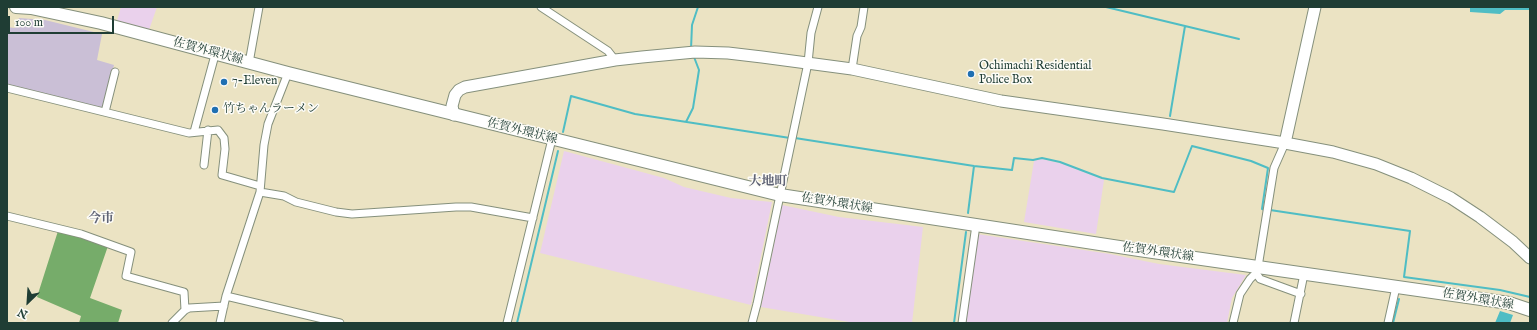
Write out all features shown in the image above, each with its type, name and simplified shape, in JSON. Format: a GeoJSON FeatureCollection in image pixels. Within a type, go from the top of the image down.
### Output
{"type":"FeatureCollection","features":[{"type":"Feature","properties":{"kind":"main road","name":"佐賀外環状線"},"geometry":{"type":"LineString","coordinates":[[16,7],[71,11],[249,63],[780,195],[1257,270],[1304,274],[1509,303],[1530,310]]}},
{"type":"Feature","properties":{"kind":"street"},"geometry":{"type":"LineString","coordinates":[[249,63],[259,7]]}},
{"type":"Feature","properties":{"kind":"street"},"geometry":{"type":"LineString","coordinates":[[541,7],[608,51],[615,60]]}},
{"type":"Feature","properties":{"kind":"street"},"geometry":{"type":"LineString","coordinates":[[752,323],[793,135],[808,63],[811,33],[818,7]]}},
{"type":"Feature","properties":{"kind":"street"},"geometry":{"type":"LineString","coordinates":[[852,70],[857,36],[861,26],[864,7]]}},
{"type":"Feature","properties":{"kind":"street"},"geometry":{"type":"LineString","coordinates":[[1233,323],[1240,294],[1257,270],[1274,168],[1285,143],[1315,7]]}},
{"type":"Feature","properties":{"kind":"street"},"geometry":{"type":"LineString","coordinates":[[454,114],[452,106],[454,95],[465,87],[615,60],[692,53],[728,53],[808,63],[852,70],[1001,101],[1285,143],[1333,152],[1376,164],[1411,178],[1451,198],[1480,217],[1513,242],[1530,258]]}},
{"type":"Feature","properties":{"kind":"street"},"geometry":{"type":"LineString","coordinates":[[194,132],[215,54]]}},
{"type":"Feature","properties":{"kind":"street"},"geometry":{"type":"LineString","coordinates":[[105,112],[115,72]]}},
{"type":"Feature","properties":{"kind":"street"},"geometry":{"type":"LineString","coordinates":[[220,323],[226,296],[260,189],[264,144],[268,124],[288,73]]}},
{"type":"Feature","properties":{"kind":"street"},"geometry":{"type":"LineString","coordinates":[[7,88],[189,133],[218,130],[224,138],[225,149],[222,174],[260,189],[284,196],[296,202],[336,212],[352,214],[471,207],[533,218]]}},
{"type":"Feature","properties":{"kind":"street"},"geometry":{"type":"LineString","coordinates":[[204,165],[208,130]]}},
{"type":"Feature","properties":{"kind":"street"},"geometry":{"type":"LineString","coordinates":[[507,323],[552,139]]}},
{"type":"Feature","properties":{"kind":"street"},"geometry":{"type":"LineString","coordinates":[[7,216],[81,234],[131,252],[126,276],[184,292],[185,310]]}},
{"type":"Feature","properties":{"kind":"street"},"geometry":{"type":"LineString","coordinates":[[962,323],[976,225]]}},
{"type":"Feature","properties":{"kind":"street"},"geometry":{"type":"LineString","coordinates":[[1257,270],[1260,279],[1301,294]]}},
{"type":"Feature","properties":{"kind":"street"},"geometry":{"type":"LineString","coordinates":[[1294,323],[1304,274]]}},
{"type":"Feature","properties":{"kind":"street"},"geometry":{"type":"LineString","coordinates":[[1388,323],[1396,287]]}},
{"type":"Feature","properties":{"kind":"street"},"geometry":{"type":"LineString","coordinates":[[226,296],[340,323]]}},
{"type":"Feature","properties":{"kind":"street"},"geometry":{"type":"LineString","coordinates":[[172,323],[189,308],[224,306]]}},
{"type":"Feature","properties":{"kind":"shaded area"},"geometry":{"type":"Polygon","coordinates":[[[121,7],[157,7],[149,30],[117,21],[121,7]]]}},
{"type":"Feature","properties":{"kind":"shaded area"},"geometry":{"type":"Polygon","coordinates":[[[19,18],[45,20],[102,34],[97,60],[114,65],[102,110],[7,85],[7,27],[15,28],[19,18]]]}},
{"type":"Feature","properties":{"kind":"shaded area"},"geometry":{"type":"Polygon","coordinates":[[[564,151],[664,178],[684,187],[731,198],[772,202],[751,305],[540,253],[564,151]]]}},
{"type":"Feature","properties":{"kind":"shaded area"},"geometry":{"type":"Polygon","coordinates":[[[1042,159],[1063,164],[1104,180],[1096,234],[1024,222],[1034,161],[1042,159]]]}},
{"type":"Feature","properties":{"kind":"shaded area"},"geometry":{"type":"Polygon","coordinates":[[[782,205],[839,217],[923,227],[912,323],[855,323],[761,307],[782,205]]]}},
{"type":"Feature","properties":{"kind":"shaded area"},"geometry":{"type":"Polygon","coordinates":[[[977,234],[1110,254],[1159,264],[1246,275],[1232,298],[1227,323],[965,323],[977,234]]]}},
{"type":"Feature","properties":{"kind":"green space"},"geometry":{"type":"Polygon","coordinates":[[[58,231],[108,246],[90,298],[122,310],[118,323],[79,323],[81,316],[37,297],[58,231]]]}},
{"type":"Feature","properties":{"kind":"water"},"geometry":{"type":"Polygon","coordinates":[[[1470,7],[1530,7],[1530,10],[1505,10],[1500,14],[1470,12],[1470,7]]]}},
{"type":"Feature","properties":{"kind":"water"},"geometry":{"type":"Polygon","coordinates":[[[1500,311],[1513,315],[1510,323],[1495,323],[1500,311]]]}},
{"type":"Feature","properties":{"kind":"waterway"},"geometry":{"type":"LineString","coordinates":[[691,49],[692,25],[698,7]]}},
{"type":"Feature","properties":{"kind":"waterway"},"geometry":{"type":"LineString","coordinates":[[1106,7],[1239,39]]}},
{"type":"Feature","properties":{"kind":"waterway"},"geometry":{"type":"LineString","coordinates":[[1170,116],[1185,26]]}},
{"type":"Feature","properties":{"kind":"waterway"},"geometry":{"type":"LineString","coordinates":[[686,122],[693,108],[699,70],[694,57]]}},
{"type":"Feature","properties":{"kind":"waterway"},"geometry":{"type":"LineString","coordinates":[[563,132],[571,96],[635,114],[790,138]]}},
{"type":"Feature","properties":{"kind":"waterway"},"geometry":{"type":"LineString","coordinates":[[795,138],[974,166],[1012,170],[1014,158],[1033,160],[1042,158],[1060,162],[1102,178],[1174,192],[1192,146],[1251,161],[1268,168],[1262,209],[1265,210]]}},
{"type":"Feature","properties":{"kind":"waterway"},"geometry":{"type":"LineString","coordinates":[[517,323],[558,151]]}},
{"type":"Feature","properties":{"kind":"waterway"},"geometry":{"type":"LineString","coordinates":[[968,213],[974,166]]}},
{"type":"Feature","properties":{"kind":"waterway"},"geometry":{"type":"LineString","coordinates":[[1270,210],[1410,231],[1404,277],[1500,290],[1530,297]]}},
{"type":"Feature","properties":{"kind":"waterway"},"geometry":{"type":"LineString","coordinates":[[954,323],[966,232]]}},
{"type":"Feature","properties":{"kind":"waterway"},"geometry":{"type":"LineString","coordinates":[[1393,323],[1399,299]]}},
{"type":"Feature","properties":{"kind":"place","name":"Ochimachi Residential Police Box"},"geometry":{"type":"Point","coordinates":[971,74]}},
{"type":"Feature","properties":{"kind":"place","name":"7-Eleven"},"geometry":{"type":"Point","coordinates":[224,82]}},
{"type":"Feature","properties":{"kind":"place","name":"竹ちゃんラーメン"},"geometry":{"type":"Point","coordinates":[215,110]}},
{"type":"Feature","properties":{"kind":"district","name":"大地町"},"geometry":{"type":"Point","coordinates":[768,182]}},
{"type":"Feature","properties":{"kind":"district","name":"今市"},"geometry":{"type":"Point","coordinates":[101,219]}}]}
